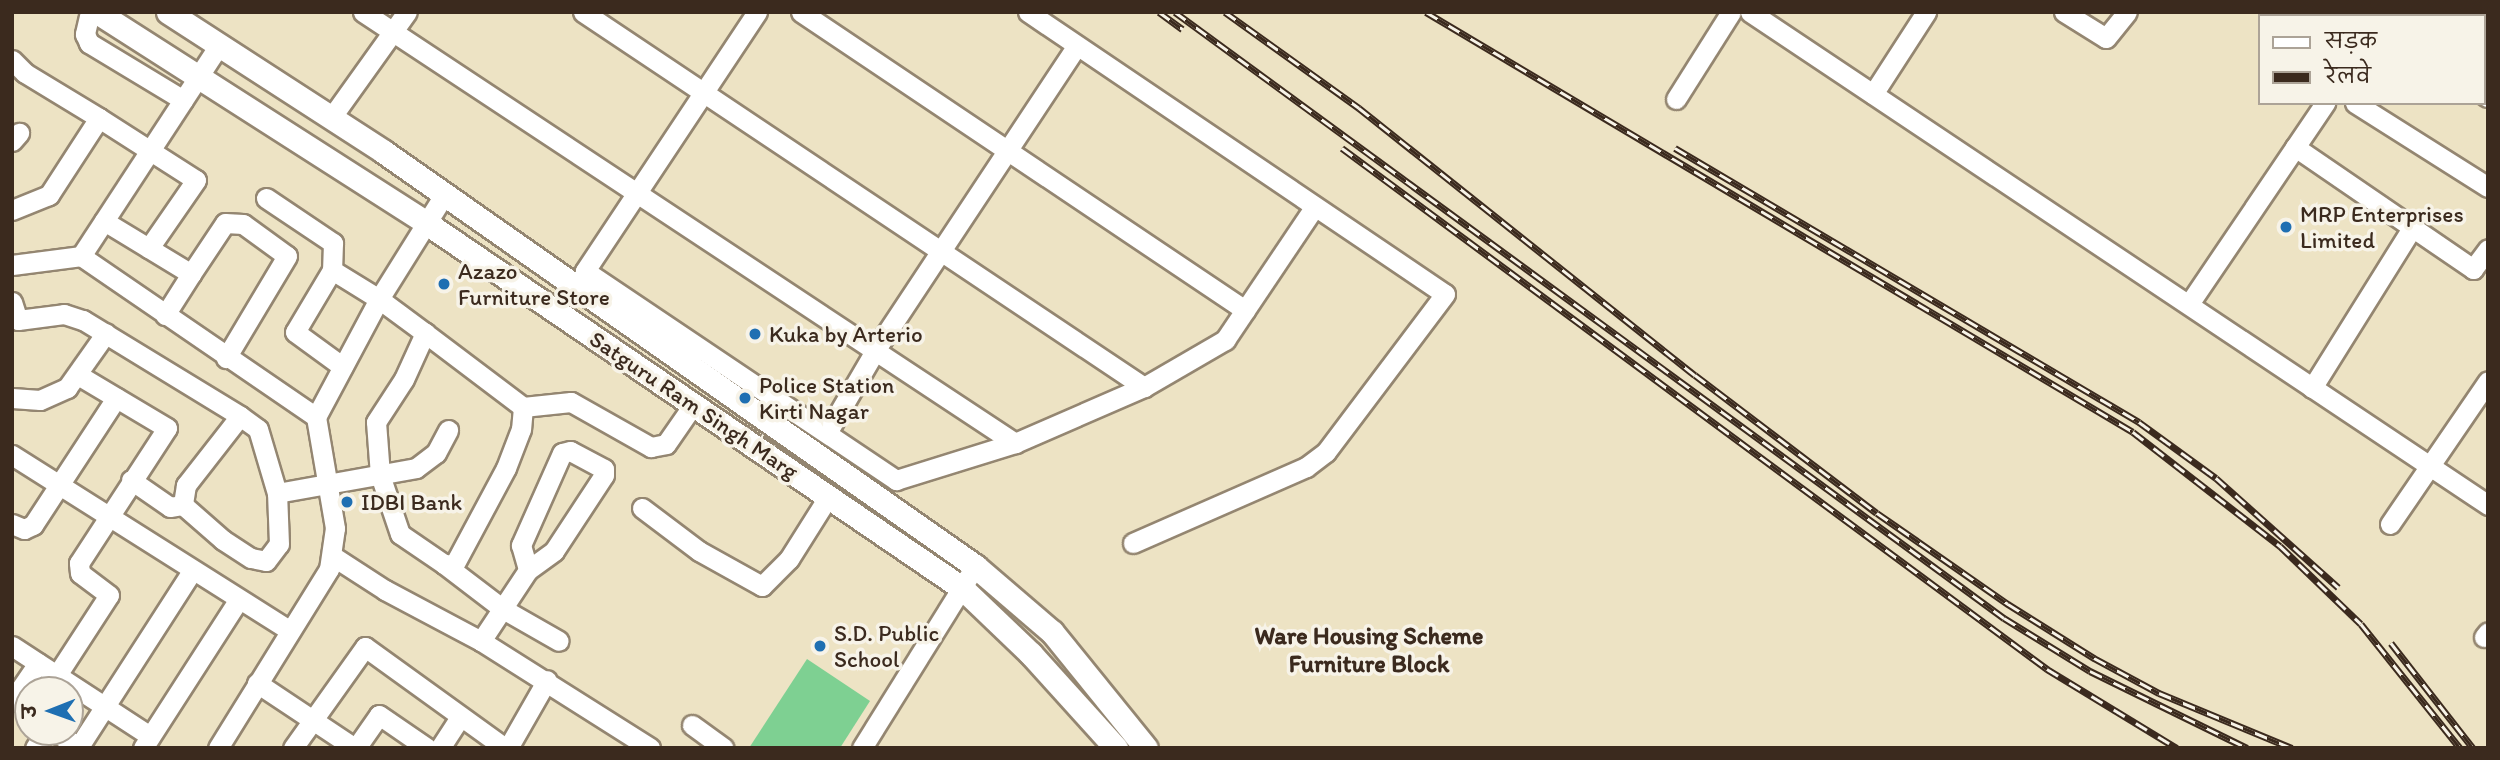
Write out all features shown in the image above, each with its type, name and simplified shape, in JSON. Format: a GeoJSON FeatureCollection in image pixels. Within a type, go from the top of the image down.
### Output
{"type":"FeatureCollection","features":[{"type":"Feature","properties":{"kind":"main road","name":"Satguru Ram Singh Marg"},"geometry":{"type":"LineString","coordinates":[[97,12],[425,222],[962,588],[1031,654],[1116,748]]}},
{"type":"Feature","properties":{"kind":"main road","name":"Satguru Ram Singh Marg"},"geometry":{"type":"LineString","coordinates":[[168,12],[444,195],[580,278],[975,566],[1052,632],[1146,748]]}},
{"type":"Feature","properties":{"kind":"street"},"geometry":{"type":"LineString","coordinates":[[90,12],[85,34],[89,43],[183,100]]}},
{"type":"Feature","properties":{"kind":"street"},"geometry":{"type":"LineString","coordinates":[[363,12],[1015,443]]}},
{"type":"Feature","properties":{"kind":"street"},"geometry":{"type":"LineString","coordinates":[[331,118],[407,12]]}},
{"type":"Feature","properties":{"kind":"street"},"geometry":{"type":"LineString","coordinates":[[583,12],[1144,387]]}},
{"type":"Feature","properties":{"kind":"street"},"geometry":{"type":"LineString","coordinates":[[757,12],[580,278],[827,433],[898,481],[1015,443],[1144,387],[1225,340],[1313,209]]}},
{"type":"Feature","properties":{"kind":"street"},"geometry":{"type":"LineString","coordinates":[[801,12],[1245,310]]}},
{"type":"Feature","properties":{"kind":"street"},"geometry":{"type":"LineString","coordinates":[[1028,12],[1313,209],[1445,294],[1326,452],[1306,467],[1133,543]]}},
{"type":"Feature","properties":{"kind":"street"},"geometry":{"type":"LineString","coordinates":[[1676,99],[1731,12]]}},
{"type":"Feature","properties":{"kind":"street"},"geometry":{"type":"LineString","coordinates":[[1750,12],[2488,505]]}},
{"type":"Feature","properties":{"kind":"street"},"geometry":{"type":"LineString","coordinates":[[1873,94],[1926,12]]}},
{"type":"Feature","properties":{"kind":"street"},"geometry":{"type":"LineString","coordinates":[[2064,12],[2106,38],[2127,12]]}},
{"type":"Feature","properties":{"kind":"street"},"geometry":{"type":"LineString","coordinates":[[81,256],[219,45]]}},
{"type":"Feature","properties":{"kind":"street"},"geometry":{"type":"LineString","coordinates":[[827,433],[876,349],[1010,152],[1076,47]]}},
{"type":"Feature","properties":{"kind":"street"},"geometry":{"type":"LineString","coordinates":[[12,60],[25,73],[196,180],[149,248]]}},
{"type":"Feature","properties":{"kind":"street"},"geometry":{"type":"LineString","coordinates":[[2189,304],[2324,105]]}},
{"type":"Feature","properties":{"kind":"street"},"geometry":{"type":"LineString","coordinates":[[2358,105],[2488,187]]}},
{"type":"Feature","properties":{"kind":"street"},"geometry":{"type":"LineString","coordinates":[[12,210],[49,195],[99,118]]}},
{"type":"Feature","properties":{"kind":"street"},"geometry":{"type":"LineString","coordinates":[[2295,147],[2481,274],[2488,249]]}},
{"type":"Feature","properties":{"kind":"street"},"geometry":{"type":"LineString","coordinates":[[218,748],[334,557],[335,528],[316,417],[379,299],[444,195]]}},
{"type":"Feature","properties":{"kind":"street"},"geometry":{"type":"LineString","coordinates":[[266,198],[334,243],[332,270],[295,332],[343,367]]}},
{"type":"Feature","properties":{"kind":"street"},"geometry":{"type":"LineString","coordinates":[[104,221],[191,274]]}},
{"type":"Feature","properties":{"kind":"street"},"geometry":{"type":"LineString","coordinates":[[165,315],[225,223],[243,224],[287,256],[226,358]]}},
{"type":"Feature","properties":{"kind":"street"},"geometry":{"type":"LineString","coordinates":[[2312,388],[2412,228]]}},
{"type":"Feature","properties":{"kind":"street"},"geometry":{"type":"LineString","coordinates":[[12,265],[81,256],[226,358],[316,417]]}},
{"type":"Feature","properties":{"kind":"street"},"geometry":{"type":"LineString","coordinates":[[332,270],[379,299],[523,407],[571,402],[651,447],[666,444],[693,405]]}},
{"type":"Feature","properties":{"kind":"street"},"geometry":{"type":"LineString","coordinates":[[14,314],[64,314],[106,334],[258,429],[277,493],[279,544],[266,561],[251,558],[222,540],[183,505]]}},
{"type":"Feature","properties":{"kind":"street"},"geometry":{"type":"LineString","coordinates":[[425,333],[404,379],[376,422],[380,475],[397,530],[503,610],[559,641]]}},
{"type":"Feature","properties":{"kind":"street"},"geometry":{"type":"LineString","coordinates":[[12,398],[40,400],[67,388],[106,334]]}},
{"type":"Feature","properties":{"kind":"street"},"geometry":{"type":"LineString","coordinates":[[57,675],[109,594],[78,568],[107,516],[167,428],[78,375]]}},
{"type":"Feature","properties":{"kind":"street"},"geometry":{"type":"LineString","coordinates":[[2390,524],[2488,381]]}},
{"type":"Feature","properties":{"kind":"street"},"geometry":{"type":"LineString","coordinates":[[12,523],[24,529],[33,525],[116,398]]}},
{"type":"Feature","properties":{"kind":"street"},"geometry":{"type":"LineString","coordinates":[[444,564],[458,563],[495,494],[518,438],[523,407]]}},
{"type":"Feature","properties":{"kind":"street"},"geometry":{"type":"LineString","coordinates":[[183,505],[186,485],[240,416]]}},
{"type":"Feature","properties":{"kind":"street"},"geometry":{"type":"LineString","coordinates":[[277,493],[328,487],[426,463],[448,430]]}},
{"type":"Feature","properties":{"kind":"street"},"geometry":{"type":"LineString","coordinates":[[481,640],[528,570],[554,551],[604,475],[604,469],[570,451],[562,453],[521,545],[528,570]]}},
{"type":"Feature","properties":{"kind":"street"},"geometry":{"type":"LineString","coordinates":[[12,455],[290,631]]}},
{"type":"Feature","properties":{"kind":"street"},"geometry":{"type":"LineString","coordinates":[[131,481],[170,507],[183,505]]}},
{"type":"Feature","properties":{"kind":"street"},"geometry":{"type":"LineString","coordinates":[[642,508],[699,551],[761,586],[789,559],[828,497]]}},
{"type":"Feature","properties":{"kind":"street"},"geometry":{"type":"LineString","coordinates":[[334,557],[386,590],[481,640],[650,748]]}},
{"type":"Feature","properties":{"kind":"street"},"geometry":{"type":"LineString","coordinates":[[862,748],[975,566]]}},
{"type":"Feature","properties":{"kind":"street"},"geometry":{"type":"LineString","coordinates":[[79,747],[192,571]]}},
{"type":"Feature","properties":{"kind":"street"},"geometry":{"type":"LineString","coordinates":[[12,646],[105,706],[146,742],[239,599]]}},
{"type":"Feature","properties":{"kind":"street"},"geometry":{"type":"LineString","coordinates":[[293,748],[365,647],[507,748],[547,680]]}},
{"type":"Feature","properties":{"kind":"street"},"geometry":{"type":"LineString","coordinates":[[12,701],[38,663]]}},
{"type":"Feature","properties":{"kind":"street"},"geometry":{"type":"LineString","coordinates":[[257,683],[356,748],[379,715],[427,748]]}},
{"type":"Feature","properties":{"kind":"street"},"geometry":{"type":"LineString","coordinates":[[440,748],[460,717]]}},
{"type":"Feature","properties":{"kind":"street"},"geometry":{"type":"LineString","coordinates":[[692,725],[724,748]]}},
{"type":"Feature","properties":{"kind":"green space"},"geometry":{"type":"Polygon","coordinates":[[[807,659],[870,701],[840,748],[749,748],[807,659]]]}},
{"type":"Feature","properties":{"kind":"railway"},"geometry":{"type":"LineString","coordinates":[[1159,12],[1182,29]]}},
{"type":"Feature","properties":{"kind":"railway"},"geometry":{"type":"LineString","coordinates":[[1175,12],[2004,618],[2090,671],[2247,748]]}},
{"type":"Feature","properties":{"kind":"railway"},"geometry":{"type":"LineString","coordinates":[[1225,12],[1359,108],[1695,375],[1877,513],[2008,604],[2094,658],[2159,693],[2292,748]]}},
{"type":"Feature","properties":{"kind":"railway"},"geometry":{"type":"LineString","coordinates":[[1426,12],[2133,432],[2280,546],[2361,624],[2460,748]]}},
{"type":"Feature","properties":{"kind":"railway"},"geometry":{"type":"LineString","coordinates":[[1342,148],[2047,669],[2177,748]]}},
{"type":"Feature","properties":{"kind":"railway"},"geometry":{"type":"LineString","coordinates":[[1675,148],[2139,422],[2216,478],[2338,587]]}},
{"type":"Feature","properties":{"kind":"railway"},"geometry":{"type":"LineString","coordinates":[[2391,643],[2473,748]]}},
{"type":"Feature","properties":{"kind":"place","name":"MRP Enterprises Limited"},"geometry":{"type":"Point","coordinates":[2286,227]}},
{"type":"Feature","properties":{"kind":"place","name":"Azazo Furniture Store"},"geometry":{"type":"Point","coordinates":[444,284]}},
{"type":"Feature","properties":{"kind":"place","name":"Kuka by Arterio"},"geometry":{"type":"Point","coordinates":[755,334]}},
{"type":"Feature","properties":{"kind":"place","name":"Police Station Kirti Nagar"},"geometry":{"type":"Point","coordinates":[745,398]}},
{"type":"Feature","properties":{"kind":"place","name":"IDBI Bank"},"geometry":{"type":"Point","coordinates":[347,502]}},
{"type":"Feature","properties":{"kind":"place","name":"S.D. Public School"},"geometry":{"type":"Point","coordinates":[820,646]}},
{"type":"Feature","properties":{"kind":"district","name":"Ware Housing Scheme Furniture Block"},"geometry":{"type":"Point","coordinates":[1369,650]}}]}
